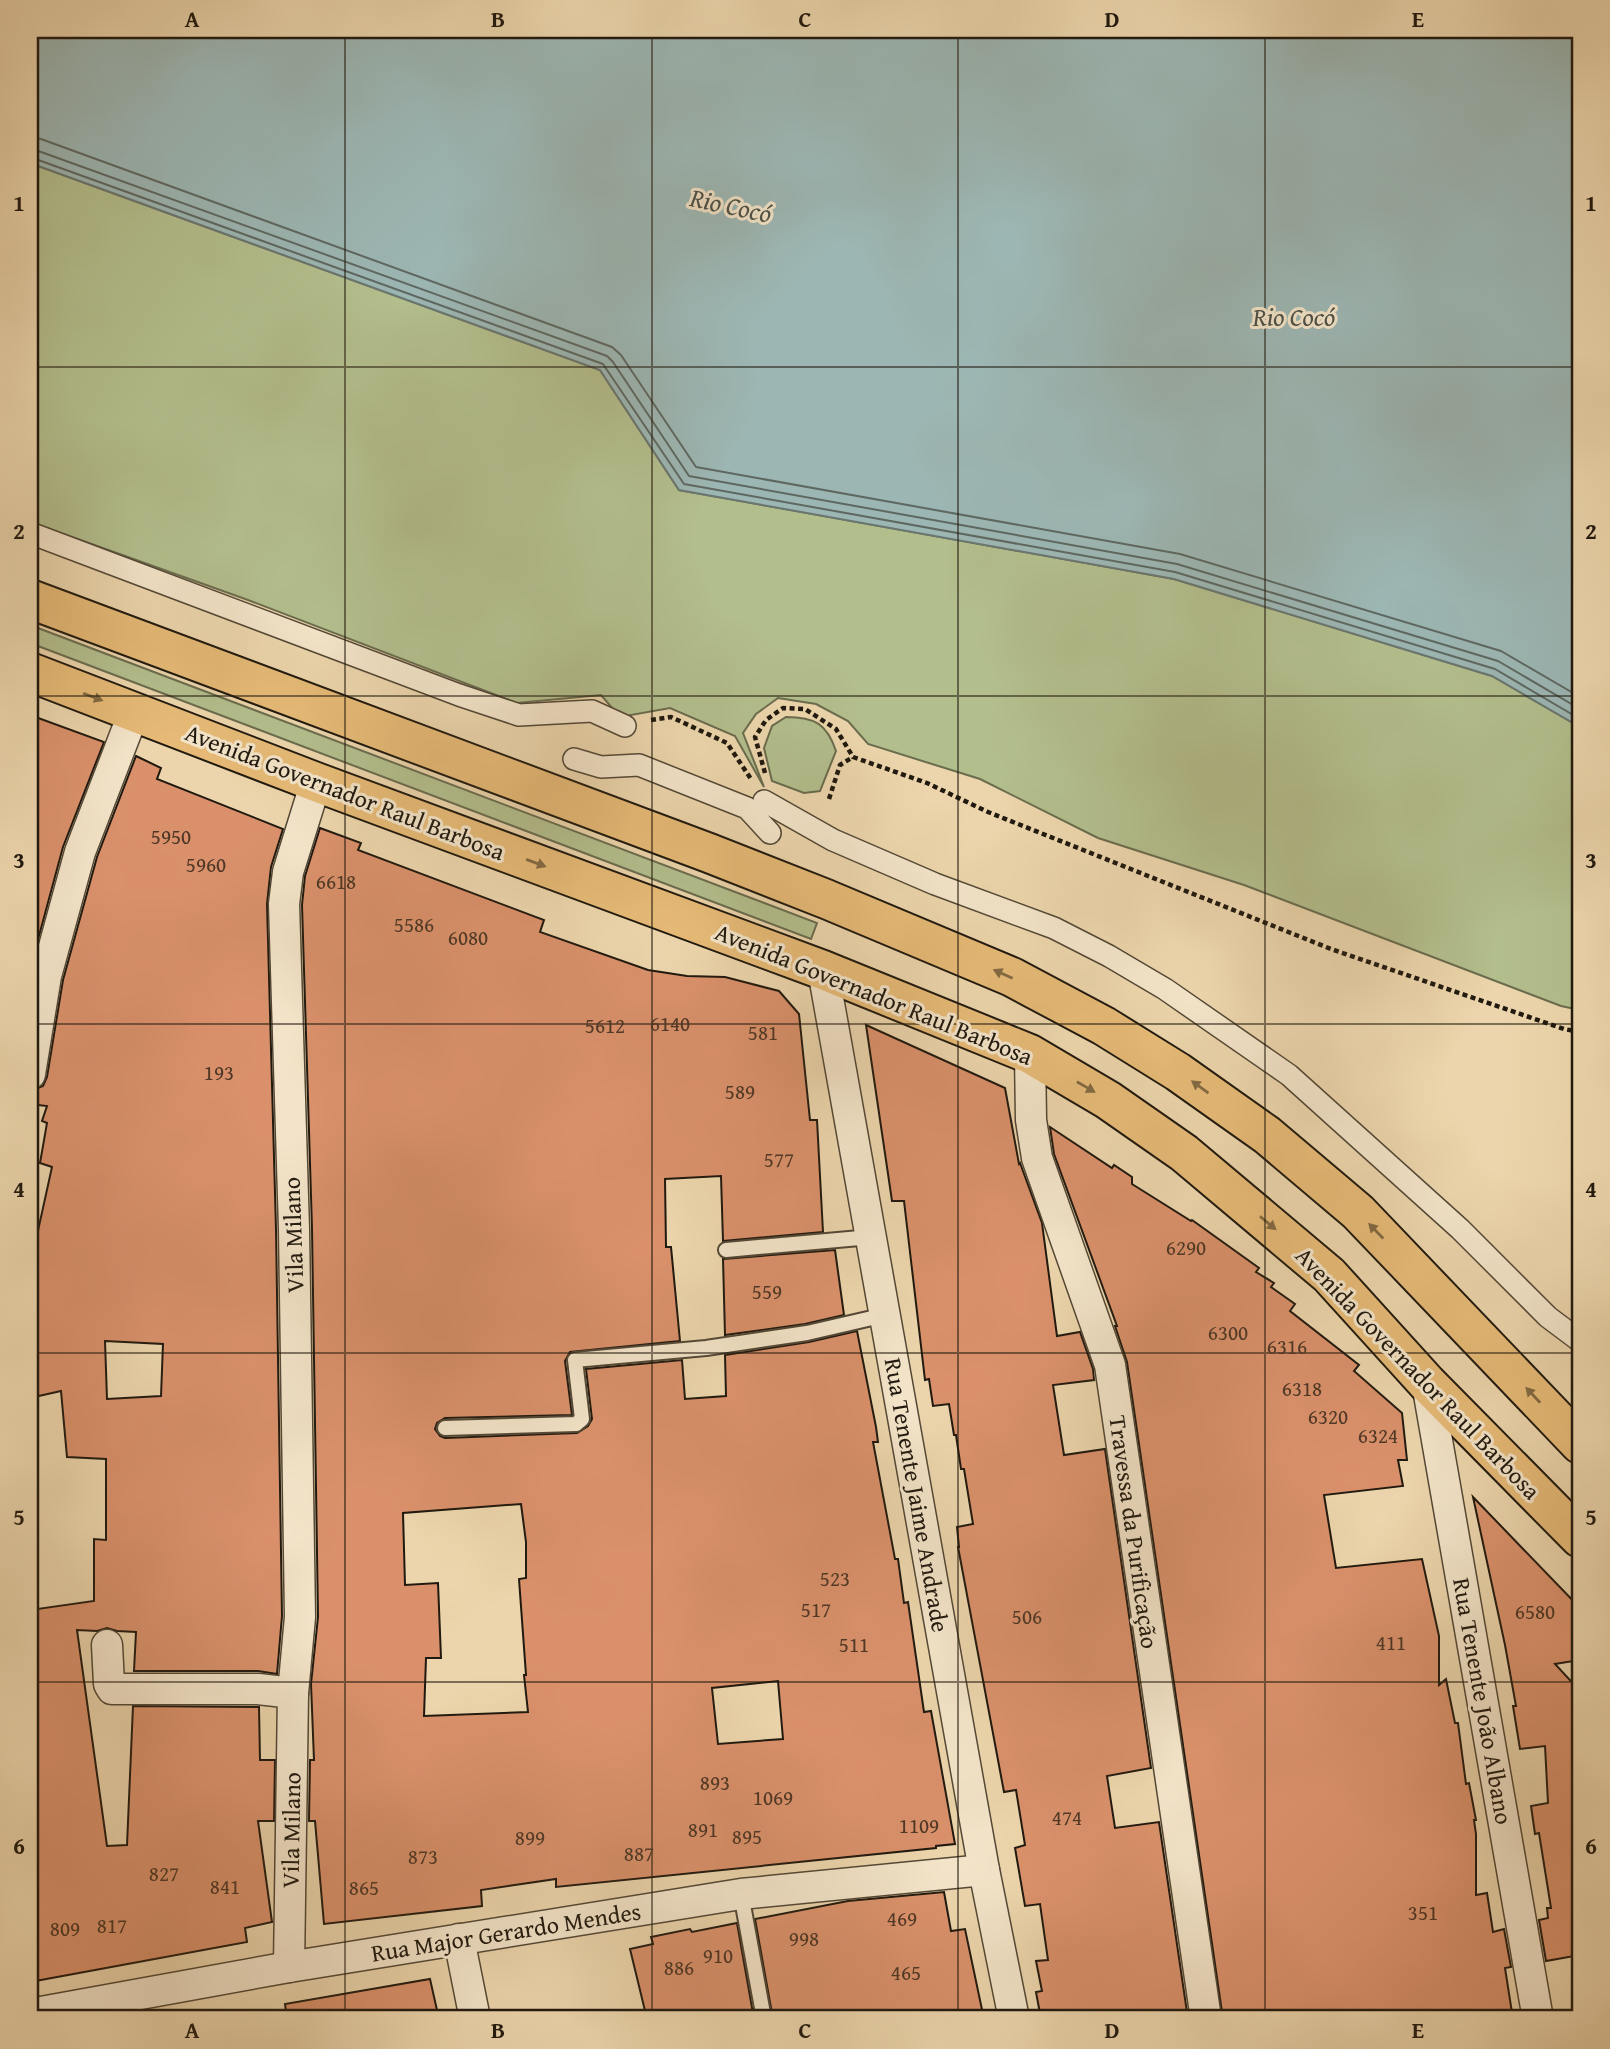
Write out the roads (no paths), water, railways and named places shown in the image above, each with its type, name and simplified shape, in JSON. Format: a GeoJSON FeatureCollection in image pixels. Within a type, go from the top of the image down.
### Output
{"type":"FeatureCollection","features":[{"type":"Feature","properties":{"kind":"highway"},"geometry":{"type":"LineString","coordinates":[[30,599],[787,884],[1012,978],[1104,1026],[1178,1072],[1267,1135],[1358,1212],[1580,1444]]}},
{"type":"Feature","properties":{"kind":"highway","name":"Avenida Governador Raul Barbosa"},"geometry":{"type":"LineString","coordinates":[[30,672],[316,782],[822,970],[1030,1054],[1108,1100],[1184,1153],[1329,1275],[1427,1383],[1580,1538]]}},
{"type":"Feature","properties":{"kind":"street"},"geometry":{"type":"LineString","coordinates":[[30,533],[458,695],[519,715],[592,711],[634,724]]}},
{"type":"Feature","properties":{"kind":"street"},"geometry":{"type":"LineString","coordinates":[[30,1074],[46,976],[80,852],[134,712]]}},
{"type":"Feature","properties":{"kind":"street"},"geometry":{"type":"LineString","coordinates":[[574,759],[601,767],[639,765],[747,808],[770,833]]}},
{"type":"Feature","properties":{"kind":"street","name":"Vila Milano"},"geometry":{"type":"LineString","coordinates":[[289,1967],[293,1693],[300,1617],[293,1216],[283,930],[288,872],[316,782]]}},
{"type":"Feature","properties":{"kind":"street"},"geometry":{"type":"LineString","coordinates":[[761,794],[833,841],[935,884],[1054,928],[1165,989],[1298,1083],[1451,1221],[1548,1317],[1580,1341]]}},
{"type":"Feature","properties":{"kind":"street","name":"Rua Tenente Jaime Andrade"},"geometry":{"type":"LineString","coordinates":[[822,970],[984,1870],[1014,2019]]}},
{"type":"Feature","properties":{"kind":"street","name":"Travessa da Purificação"},"geometry":{"type":"LineString","coordinates":[[1030,1054],[1031,1120],[1037,1158],[1110,1365],[1206,2019]]}},
{"type":"Feature","properties":{"kind":"street","name":"Rua Tenente João Albano"},"geometry":{"type":"LineString","coordinates":[[1427,1383],[1538,2019]]}},
{"type":"Feature","properties":{"kind":"street"},"geometry":{"type":"LineString","coordinates":[[107,1645],[109,1684],[112,1689],[258,1689],[293,1693]]}},
{"type":"Feature","properties":{"kind":"street","name":"Rua Major Gerardo Mendes"},"geometry":{"type":"LineString","coordinates":[[30,2014],[289,1967],[741,1894],[984,1870]]}},
{"type":"Feature","properties":{"kind":"street"},"geometry":{"type":"LineString","coordinates":[[459,1939],[475,2019]]}},
{"type":"Feature","properties":{"kind":"lane"},"geometry":{"type":"LineString","coordinates":[[726,1250],[871,1237]]}},
{"type":"Feature","properties":{"kind":"lane"},"geometry":{"type":"LineString","coordinates":[[445,1428],[576,1424],[582,1419],[575,1360],[706,1349],[807,1333],[885,1315]]}},
{"type":"Feature","properties":{"kind":"lane"},"geometry":{"type":"LineString","coordinates":[[741,1894],[764,2019]]}},
{"type":"Feature","properties":{"kind":"water","name":"Rio Cocó"},"geometry":{"type":"Polygon","coordinates":[[[30,30],[1580,30],[1580,727],[1492,676],[1174,579],[679,490],[600,370],[30,163],[30,30]]]}}]}
